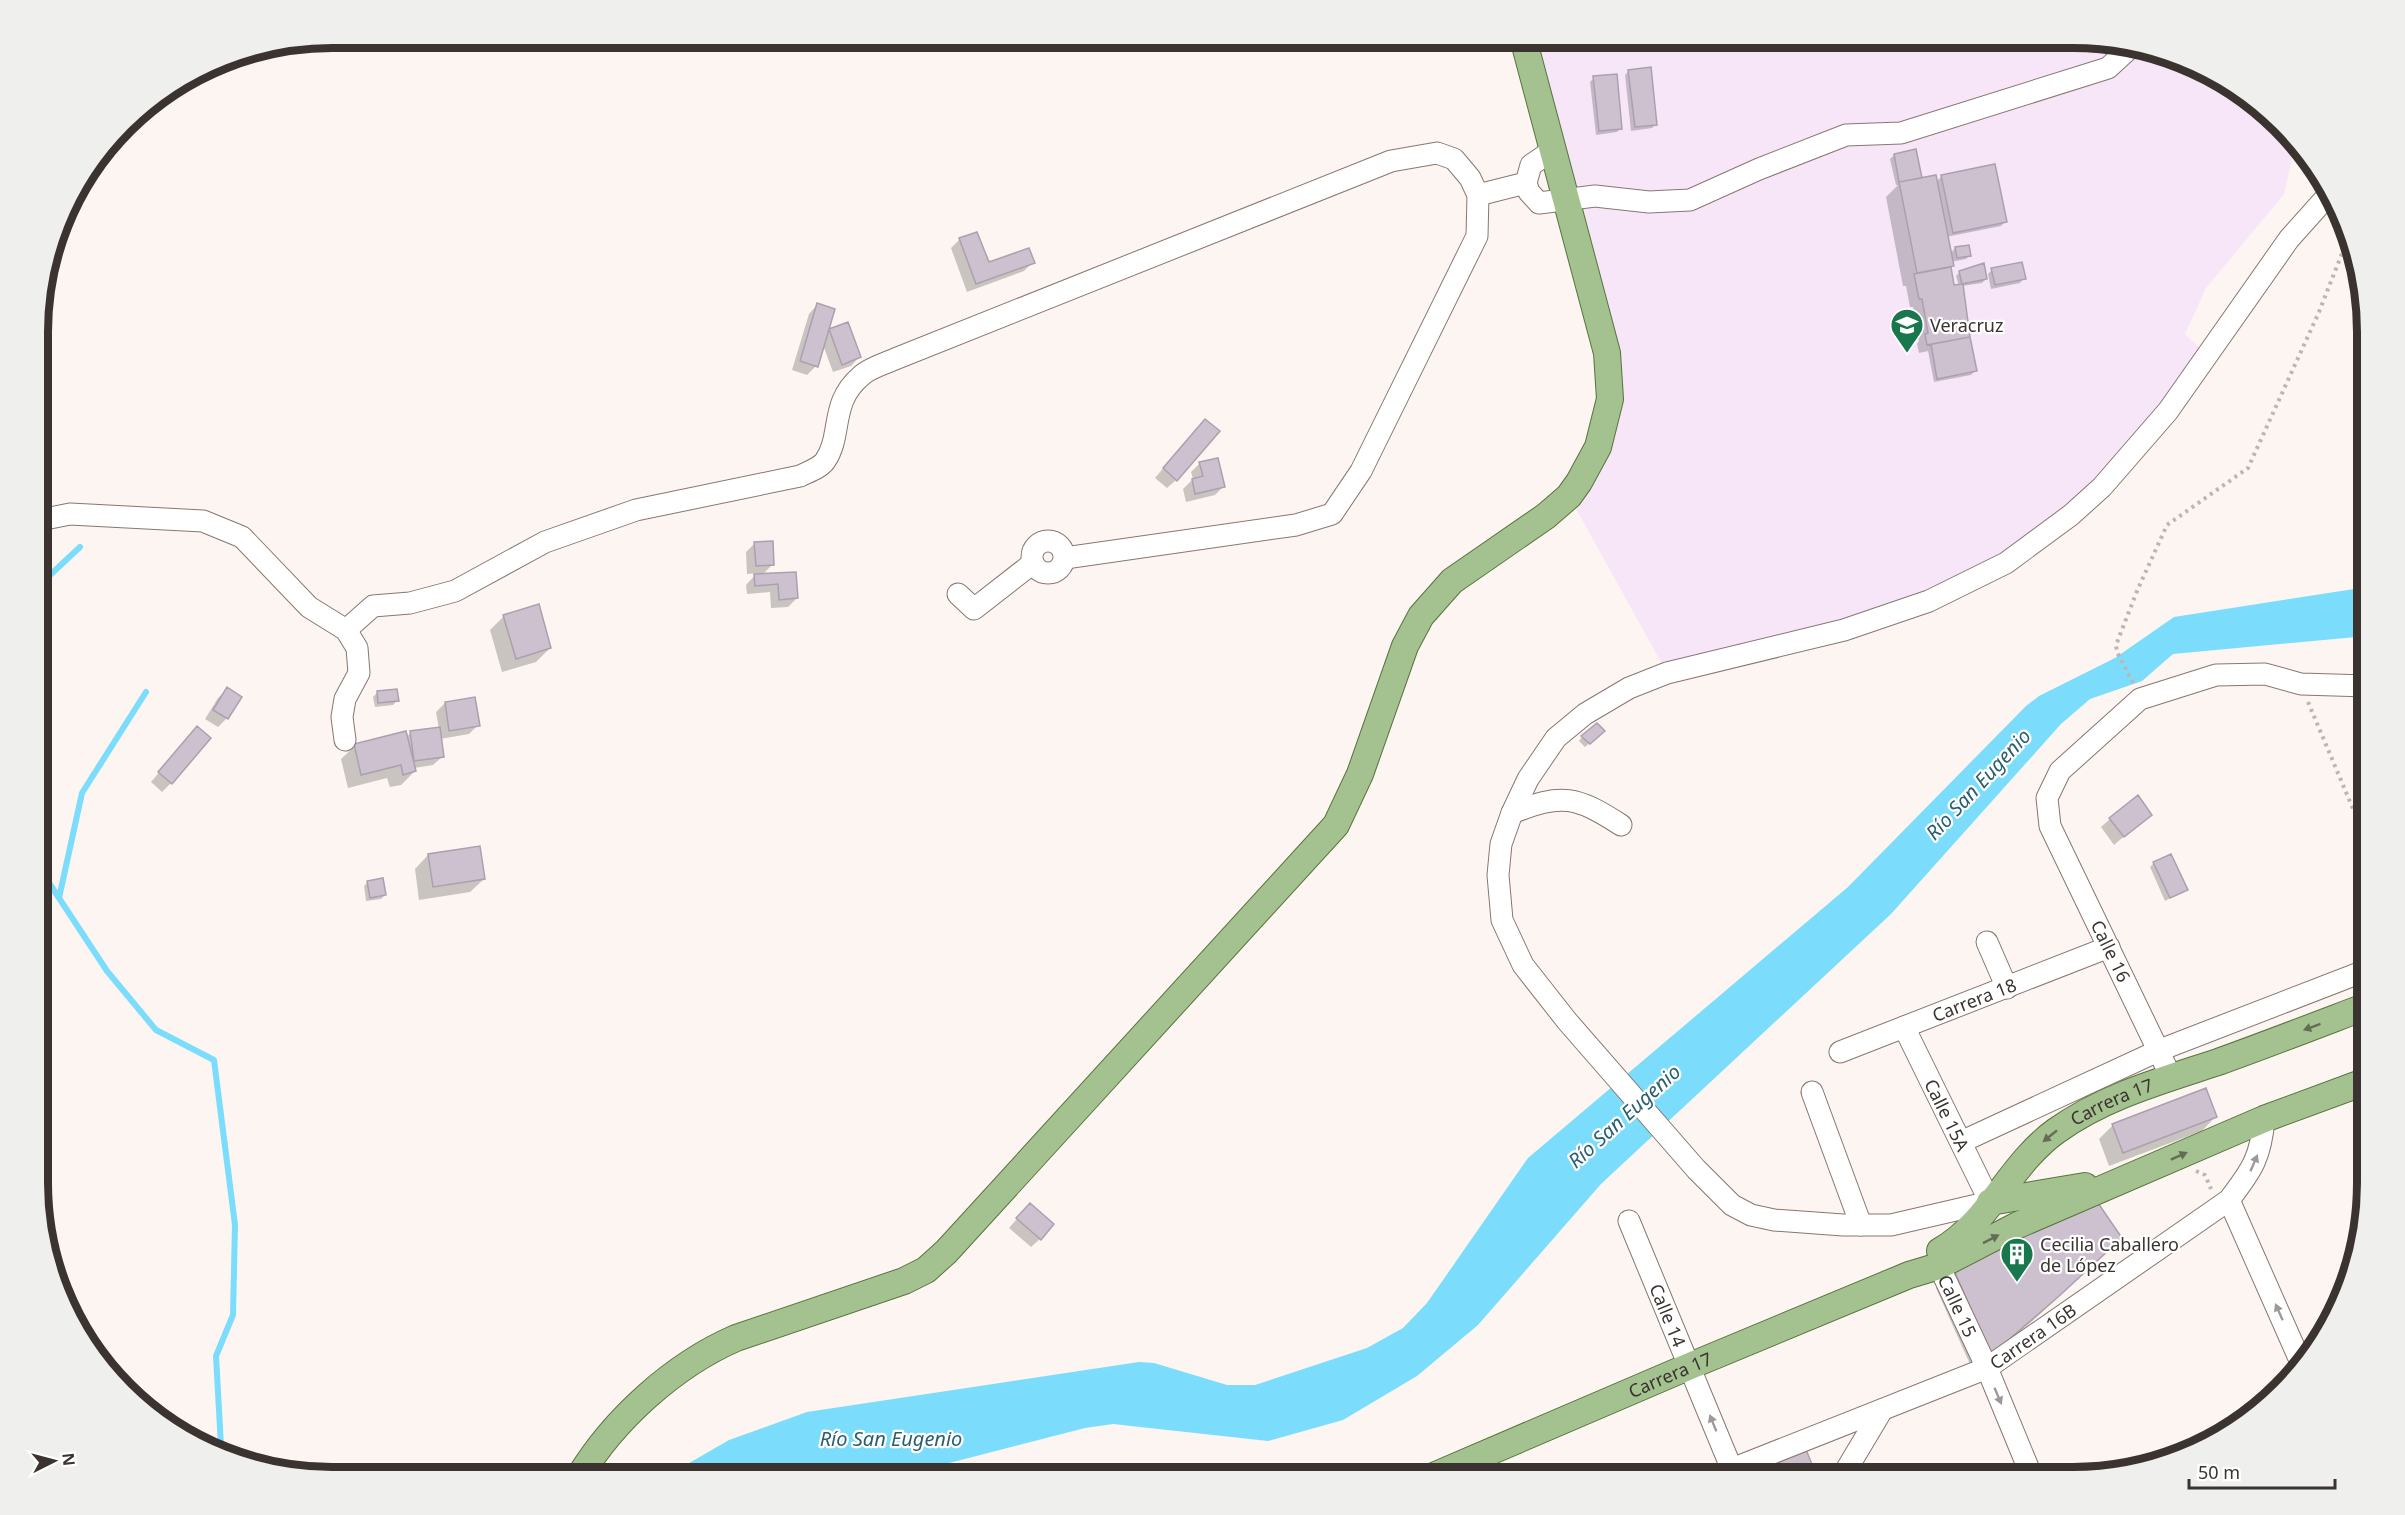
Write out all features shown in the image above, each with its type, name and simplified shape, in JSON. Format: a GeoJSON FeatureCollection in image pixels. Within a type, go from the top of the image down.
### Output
{"type":"FeatureCollection","features":[{"type":"Feature","properties":{"kind":"main road"},"geometry":{"type":"LineString","coordinates":[[585,1467],[620,1423],[651,1394],[711,1349],[736,1338],[904,1281],[926,1270],[962,1234],[1336,825],[1360,774],[1405,646],[1421,616],[1452,581],[1546,516],[1569,496],[1579,482],[1598,447],[1610,399],[1607,353],[1526,48]]}},
{"type":"Feature","properties":{"kind":"main road","name":"Carrera 17"},"geometry":{"type":"LineString","coordinates":[[1909,1275],[1972,1227],[2032,1151],[2070,1122],[2113,1098],[2357,1010]]}},
{"type":"Feature","properties":{"kind":"main road","name":"Carrera 17"},"geometry":{"type":"LineString","coordinates":[[1454,1467],[1909,1275],[1939,1266],[2018,1225],[2264,1119],[2357,1085]]}},
{"type":"Feature","properties":{"kind":"main road"},"geometry":{"type":"LineString","coordinates":[[1990,1202],[2125,1179]]}},
{"type":"Feature","properties":{"kind":"street"},"geometry":{"type":"LineString","coordinates":[[1553,150],[1531,165],[1526,183],[1529,192],[1539,203],[1595,196],[1649,202],[1690,200],[1759,169],[1846,135],[1900,133],[2108,68],[2125,52]]}},
{"type":"Feature","properties":{"kind":"street"},"geometry":{"type":"LineString","coordinates":[[346,630],[373,606],[410,603],[455,591],[545,542],[626,513],[800,476],[824,463],[831,447],[836,419],[844,395],[861,375],[894,359],[1391,161],[1437,153],[1454,159],[1470,178],[1478,195],[1477,236],[1361,471],[1332,514],[1296,525],[1065,558],[1060,569],[1048,574],[1036,569],[1033,563],[974,609],[958,594]]}},
{"type":"Feature","properties":{"kind":"street"},"geometry":{"type":"LineString","coordinates":[[1478,195],[1526,183]]}},
{"type":"Feature","properties":{"kind":"street"},"geometry":{"type":"LineString","coordinates":[[1990,1202],[1907,1222],[1861,1225],[1773,1220],[1751,1215],[1732,1205],[1696,1169],[1567,1021],[1523,965],[1502,920],[1498,875],[1501,844],[1528,779],[1556,738],[1585,714],[1629,688],[1667,673],[1844,630],[1929,601],[2006,563],[2071,515],[2102,487],[2168,411],[2289,239],[2324,199]]}},
{"type":"Feature","properties":{"kind":"street"},"geometry":{"type":"LineString","coordinates":[[48,518],[70,514],[203,521],[242,537],[309,607],[346,630],[357,648],[359,673],[345,699],[342,717],[345,740]]}},
{"type":"Feature","properties":{"kind":"street","name":"Calle 16"},"geometry":{"type":"LineString","coordinates":[[2171,1077],[2160,1050],[2050,826],[2047,798],[2060,771],[2140,699],[2216,675],[2265,674],[2301,684]]}},
{"type":"Feature","properties":{"kind":"street"},"geometry":{"type":"LineString","coordinates":[[2301,684],[2357,686]]}},
{"type":"Feature","properties":{"kind":"street"},"geometry":{"type":"LineString","coordinates":[[1512,813],[1534,804],[1557,799],[1590,805],[1621,825]]}},
{"type":"Feature","properties":{"kind":"street"},"geometry":{"type":"LineString","coordinates":[[1987,942],[2007,988]]}},
{"type":"Feature","properties":{"kind":"street","name":"Carrera 18"},"geometry":{"type":"LineString","coordinates":[[1840,1052],[2109,947]]}},
{"type":"Feature","properties":{"kind":"street"},"geometry":{"type":"LineString","coordinates":[[1961,1142],[2160,1050],[2357,974]]}},
{"type":"Feature","properties":{"kind":"street","name":"Calle 15A"},"geometry":{"type":"LineString","coordinates":[[1904,1027],[1990,1202]]}},
{"type":"Feature","properties":{"kind":"street"},"geometry":{"type":"LineString","coordinates":[[1812,1092],[1861,1225]]}},
{"type":"Feature","properties":{"kind":"street","name":"Carrera 16B"},"geometry":{"type":"LineString","coordinates":[[1747,1467],[1987,1368],[2229,1200],[2253,1169],[2262,1142],[2264,1119]]}},
{"type":"Feature","properties":{"kind":"street"},"geometry":{"type":"LineString","coordinates":[[2229,1200],[2298,1356]]}},
{"type":"Feature","properties":{"kind":"street","name":"Calle 14"},"geometry":{"type":"LineString","coordinates":[[1629,1221],[1731,1467]]}},
{"type":"Feature","properties":{"kind":"street","name":"Calle 15"},"geometry":{"type":"LineString","coordinates":[[1939,1266],[1987,1368],[2028,1467]]}},
{"type":"Feature","properties":{"kind":"street"},"geometry":{"type":"LineString","coordinates":[[1848,1467],[1882,1410]]}},
{"type":"Feature","properties":{"kind":"path"},"geometry":{"type":"LineString","coordinates":[[2134,686],[2117,652],[2116,645],[2167,525],[2248,468],[2319,312],[2344,248]]}},
{"type":"Feature","properties":{"kind":"path"},"geometry":{"type":"LineString","coordinates":[[2301,684],[2357,818]]}},
{"type":"Feature","properties":{"kind":"shaded area","name":"Veracruz"},"geometry":{"type":"Polygon","coordinates":[[[1525,48],[2073,48],[2110,50],[2164,63],[2199,77],[2231,96],[2260,118],[2293,153],[2284,194],[2206,288],[2185,334],[2208,356],[2102,487],[1929,601],[1667,673],[1569,496],[1610,399],[1525,48]]]}},
{"type":"Feature","properties":{"kind":"water","name":"Río San Eugenio"},"geometry":{"type":"Polygon","coordinates":[[[2357,589],[2357,637],[2173,654],[2142,681],[2090,699],[2061,724],[1891,914],[1601,1184],[1478,1325],[1417,1376],[1343,1420],[1268,1441],[1113,1424],[1085,1428],[934,1467],[682,1467],[729,1440],[807,1412],[1139,1362],[1154,1363],[1227,1385],[1255,1385],[1367,1348],[1403,1328],[1427,1303],[1528,1158],[1848,887],[2026,706],[2039,696],[2115,658],[2174,617],[2357,589]]]}},
{"type":"Feature","properties":{"kind":"building"},"geometry":{"type":"Polygon","coordinates":[[[1651,67],[1657,125],[1635,127],[1628,70],[1651,67]]]}},
{"type":"Feature","properties":{"kind":"building"},"geometry":{"type":"Polygon","coordinates":[[[1617,74],[1622,129],[1599,131],[1593,76],[1617,74]]]}},
{"type":"Feature","properties":{"kind":"building"},"geometry":{"type":"Polygon","coordinates":[[[1916,149],[1922,178],[1899,182],[1894,154],[1916,149]]]}},
{"type":"Feature","properties":{"kind":"building"},"geometry":{"type":"Polygon","coordinates":[[[1995,164],[2007,222],[1953,233],[1941,175],[1995,164]]]}},
{"type":"Feature","properties":{"kind":"building"},"geometry":{"type":"Polygon","coordinates":[[[1936,175],[1954,266],[1917,273],[1899,182],[1936,175]]]}},
{"type":"Feature","properties":{"kind":"building"},"geometry":{"type":"Polygon","coordinates":[[[977,232],[989,262],[1029,248],[1035,263],[976,284],[959,238],[977,232]]]}},
{"type":"Feature","properties":{"kind":"building"},"geometry":{"type":"Polygon","coordinates":[[[1969,245],[1971,256],[1957,258],[1955,247],[1969,245]]]}},
{"type":"Feature","properties":{"kind":"building"},"geometry":{"type":"Polygon","coordinates":[[[2022,262],[2026,279],[1995,285],[1991,268],[2022,262]]]}},
{"type":"Feature","properties":{"kind":"building"},"geometry":{"type":"Polygon","coordinates":[[[1984,263],[1987,279],[1962,284],[1959,271],[1984,263]]]}},
{"type":"Feature","properties":{"kind":"building"},"geometry":{"type":"Polygon","coordinates":[[[1951,267],[1954,285],[1963,284],[1970,337],[1927,345],[1925,334],[1928,333],[1922,299],[1919,299],[1914,274],[1951,267]]]}},
{"type":"Feature","properties":{"kind":"building"},"geometry":{"type":"Polygon","coordinates":[[[817,303],[835,309],[818,367],[800,361],[817,303]]]}},
{"type":"Feature","properties":{"kind":"building"},"geometry":{"type":"Polygon","coordinates":[[[848,322],[861,357],[842,365],[829,329],[848,322]]]}},
{"type":"Feature","properties":{"kind":"building"},"geometry":{"type":"Polygon","coordinates":[[[1970,337],[1977,371],[1937,379],[1931,344],[1970,337]]]}},
{"type":"Feature","properties":{"kind":"building"},"geometry":{"type":"Polygon","coordinates":[[[1205,419],[1220,431],[1177,481],[1163,468],[1205,419]]]}},
{"type":"Feature","properties":{"kind":"building"},"geometry":{"type":"Polygon","coordinates":[[[1218,458],[1225,487],[1195,494],[1192,479],[1203,476],[1199,462],[1218,458]]]}},
{"type":"Feature","properties":{"kind":"building"},"geometry":{"type":"Polygon","coordinates":[[[773,541],[774,565],[756,566],[754,542],[773,541]]]}},
{"type":"Feature","properties":{"kind":"building"},"geometry":{"type":"Polygon","coordinates":[[[796,572],[798,598],[779,600],[778,584],[755,586],[754,574],[796,572]]]}},
{"type":"Feature","properties":{"kind":"building"},"geometry":{"type":"Polygon","coordinates":[[[539,604],[551,648],[516,659],[503,615],[539,604]]]}},
{"type":"Feature","properties":{"kind":"building"},"geometry":{"type":"Polygon","coordinates":[[[227,687],[242,697],[228,719],[213,710],[227,687]]]}},
{"type":"Feature","properties":{"kind":"building"},"geometry":{"type":"Polygon","coordinates":[[[397,689],[399,701],[378,703],[377,691],[397,689]]]}},
{"type":"Feature","properties":{"kind":"building"},"geometry":{"type":"Polygon","coordinates":[[[475,697],[480,726],[449,731],[445,702],[475,697]]]}},
{"type":"Feature","properties":{"kind":"building"},"geometry":{"type":"Polygon","coordinates":[[[1597,723],[1605,731],[1590,744],[1581,736],[1597,723]]]}},
{"type":"Feature","properties":{"kind":"building"},"geometry":{"type":"Polygon","coordinates":[[[197,726],[211,738],[172,784],[158,772],[197,726]]]}},
{"type":"Feature","properties":{"kind":"building"},"geometry":{"type":"Polygon","coordinates":[[[440,727],[444,757],[414,761],[410,731],[440,727]]]}},
{"type":"Feature","properties":{"kind":"building"},"geometry":{"type":"Polygon","coordinates":[[[406,731],[416,771],[403,775],[401,765],[361,775],[354,744],[406,731]]]}},
{"type":"Feature","properties":{"kind":"building"},"geometry":{"type":"Polygon","coordinates":[[[2138,795],[2152,815],[2124,837],[2109,818],[2138,795]]]}},
{"type":"Feature","properties":{"kind":"building"},"geometry":{"type":"Polygon","coordinates":[[[480,846],[485,879],[433,887],[428,854],[480,846]]]}},
{"type":"Feature","properties":{"kind":"building"},"geometry":{"type":"Polygon","coordinates":[[[2171,854],[2188,890],[2170,898],[2153,862],[2171,854]]]}},
{"type":"Feature","properties":{"kind":"building"},"geometry":{"type":"Polygon","coordinates":[[[383,878],[386,895],[370,898],[367,881],[383,878]]]}},
{"type":"Feature","properties":{"kind":"building"},"geometry":{"type":"Polygon","coordinates":[[[2206,1088],[2217,1117],[2123,1153],[2112,1124],[2206,1088]]]}},
{"type":"Feature","properties":{"kind":"building"},"geometry":{"type":"Polygon","coordinates":[[[1030,1203],[1054,1224],[1041,1240],[1016,1218],[1030,1203]]]}},
{"type":"Feature","properties":{"kind":"building","name":"Cecilia Caballero de López"},"geometry":{"type":"Polygon","coordinates":[[[2098,1203],[2122,1238],[1991,1355],[1953,1268],[2098,1203]]]}},
{"type":"Feature","properties":{"kind":"building"},"geometry":{"type":"Polygon","coordinates":[[[1805,1447],[1813,1467],[1756,1467],[1805,1447]]]}},
{"type":"Feature","properties":{"kind":"waterway"},"geometry":{"type":"LineString","coordinates":[[48,585],[49,576],[80,547]]}},
{"type":"Feature","properties":{"kind":"waterway"},"geometry":{"type":"LineString","coordinates":[[146,692],[82,793],[59,898],[107,971],[156,1030],[214,1060],[235,1225],[233,1315],[216,1356],[221,1444]]}},
{"type":"Feature","properties":{"kind":"waterway"},"geometry":{"type":"LineString","coordinates":[[48,881],[59,898]]}},
{"type":"Feature","properties":{"kind":"place","name":"Veracruz"},"geometry":{"type":"Point","coordinates":[1907,354]}},
{"type":"Feature","properties":{"kind":"place","name":"Cecilia Caballero de López"},"geometry":{"type":"Point","coordinates":[2017,1283]}}]}
